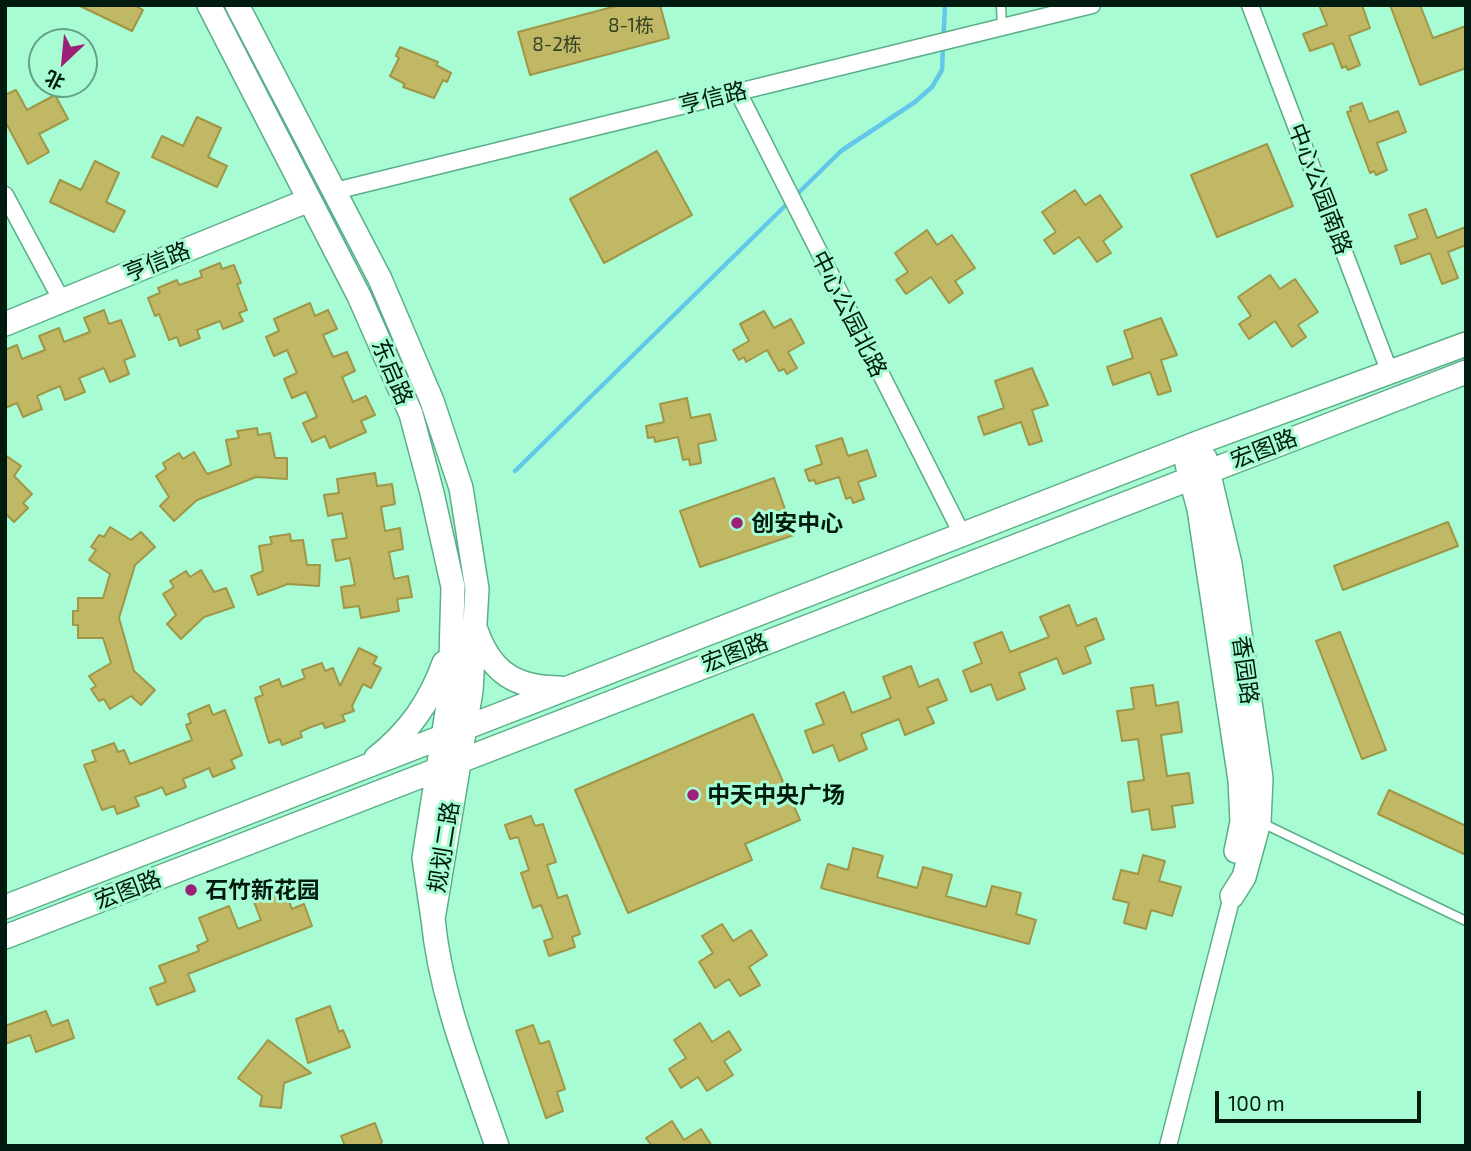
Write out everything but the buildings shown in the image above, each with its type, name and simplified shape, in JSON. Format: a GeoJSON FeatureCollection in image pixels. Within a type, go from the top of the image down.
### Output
{"type":"FeatureCollection","features":[{"type":"Feature","properties":{"kind":"main road","name":"东启路"},"geometry":{"type":"LineString","coordinates":[[209,5],[359,296],[411,414],[453,587],[450,693],[443,739],[448,768]]}},
{"type":"Feature","properties":{"kind":"main road","name":"东启路"},"geometry":{"type":"LineString","coordinates":[[237,5],[380,279],[422,376],[461,488],[477,589],[474,627]]}},
{"type":"Feature","properties":{"kind":"main road","name":"亨信路"},"geometry":{"type":"LineString","coordinates":[[5,324],[309,200]]}},
{"type":"Feature","properties":{"kind":"main road","name":"宏图路"},"geometry":{"type":"LineString","coordinates":[[5,906],[443,739],[1192,446],[1466,344]]}},
{"type":"Feature","properties":{"kind":"main road","name":"宏图路"},"geometry":{"type":"LineString","coordinates":[[5,937],[448,768],[786,632],[1466,372]]}},
{"type":"Feature","properties":{"kind":"main road","name":"香园路"},"geometry":{"type":"LineString","coordinates":[[1192,446],[1199,473],[1199,509],[1240,780],[1250,822],[1244,877],[1232,896]]}},
{"type":"Feature","properties":{"kind":"main road"},"geometry":{"type":"LineString","coordinates":[[474,627],[492,662],[512,679],[533,688],[570,688]]}},
{"type":"Feature","properties":{"kind":"main road","name":"规划二路"},"geometry":{"type":"LineString","coordinates":[[474,627],[471,691],[464,730],[448,768],[433,919],[438,965],[449,1009],[497,1146]]}},
{"type":"Feature","properties":{"kind":"main road"},"geometry":{"type":"LineString","coordinates":[[360,771],[413,724],[435,688],[451,643]]}},
{"type":"Feature","properties":{"kind":"street","name":"亨信路"},"geometry":{"type":"LineString","coordinates":[[335,191],[1091,5]]}},
{"type":"Feature","properties":{"kind":"street","name":"中心公园南路"},"geometry":{"type":"LineString","coordinates":[[1250,5],[1390,373]]}},
{"type":"Feature","properties":{"kind":"street","name":"中心公园北路"},"geometry":{"type":"LineString","coordinates":[[738,92],[800,219],[963,536]]}},
{"type":"Feature","properties":{"kind":"street"},"geometry":{"type":"LineString","coordinates":[[5,195],[62,301]]}},
{"type":"Feature","properties":{"kind":"street","name":"香园路"},"geometry":{"type":"LineString","coordinates":[[1168,1146],[1232,896]]}},
{"type":"Feature","properties":{"kind":"lane"},"geometry":{"type":"LineString","coordinates":[[1001,5],[1002,27]]}},
{"type":"Feature","properties":{"kind":"lane"},"geometry":{"type":"LineString","coordinates":[[1250,822],[1466,922]]}},
{"type":"Feature","properties":{"kind":"waterway"},"geometry":{"type":"LineString","coordinates":[[515,471],[841,151],[915,102],[932,87],[942,70],[945,5]]}},
{"type":"Feature","properties":{"kind":"place","name":"创安中心"},"geometry":{"type":"Point","coordinates":[737,523]}},
{"type":"Feature","properties":{"kind":"place","name":"中天中央广场"},"geometry":{"type":"Point","coordinates":[693,795]}},
{"type":"Feature","properties":{"kind":"place","name":"石竹新花园"},"geometry":{"type":"Point","coordinates":[191,890]}}]}
